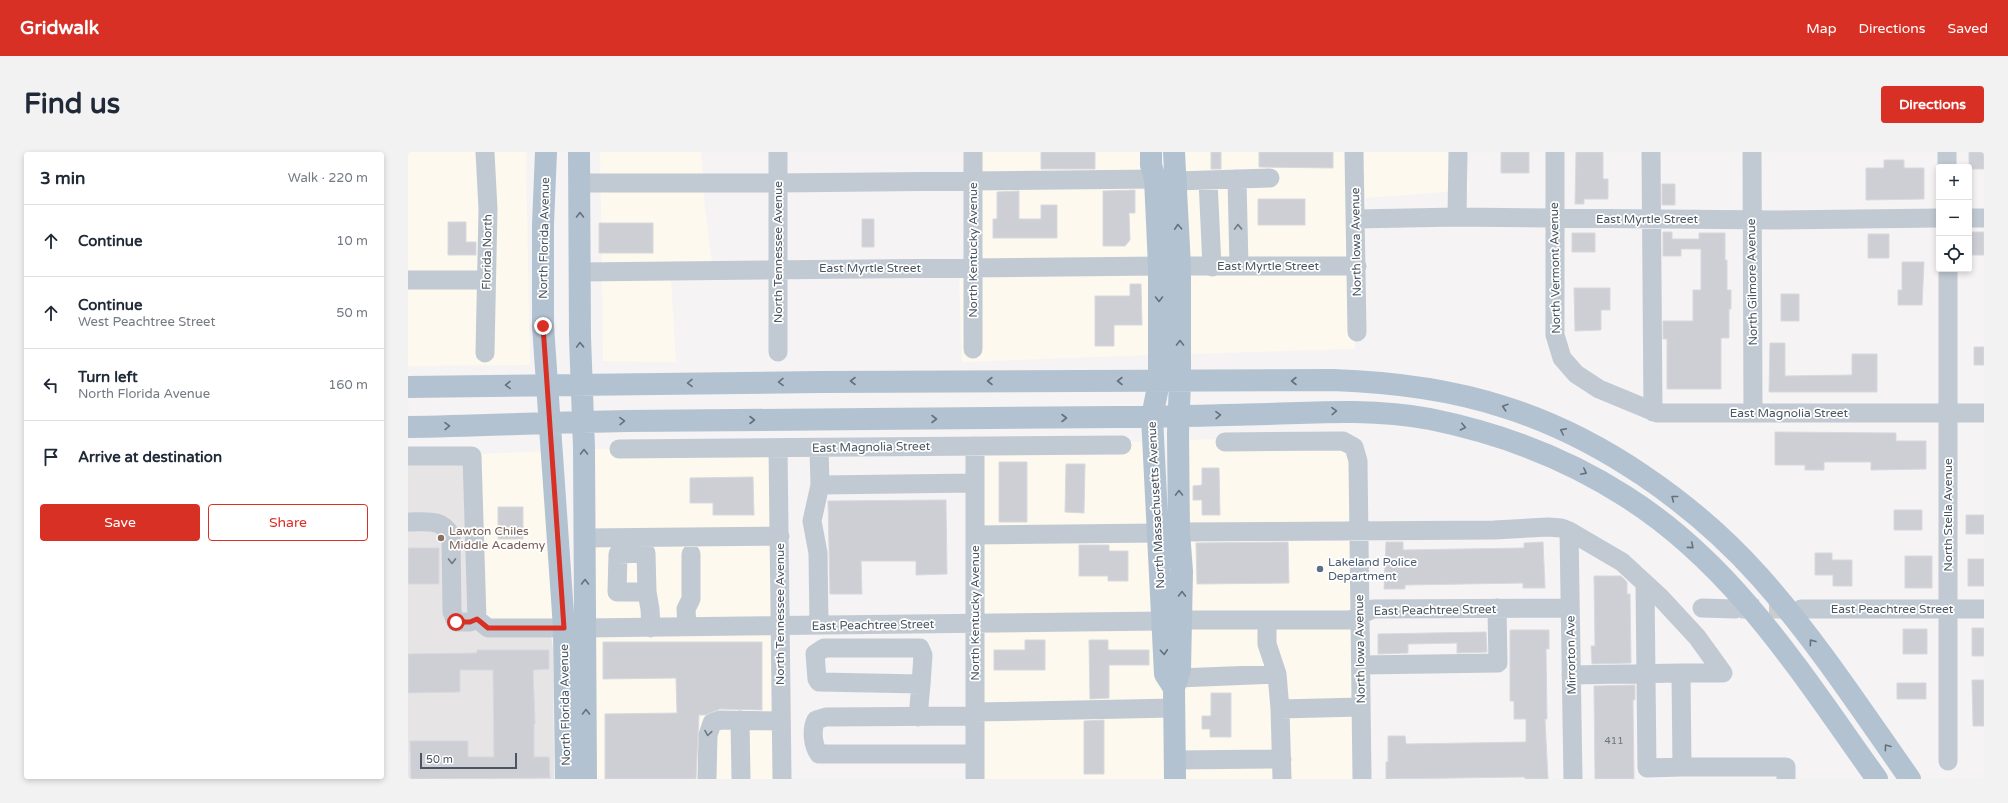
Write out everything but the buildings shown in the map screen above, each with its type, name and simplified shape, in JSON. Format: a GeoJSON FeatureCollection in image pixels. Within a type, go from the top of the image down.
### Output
{"type":"FeatureCollection","features":[{"type":"Feature","properties":{"kind":"main road","name":"North Florida Avenue"},"geometry":{"type":"LineString","coordinates":[[546,152],[543,283],[547,385],[550,424],[574,628],[586,779]]}},
{"type":"Feature","properties":{"kind":"main road","name":"North Florida Avenue"},"geometry":{"type":"LineString","coordinates":[[566,779],[565,718],[585,538],[581,384],[579,152]]}},
{"type":"Feature","properties":{"kind":"main road","name":"North Massachusetts Avenue"},"geometry":{"type":"LineString","coordinates":[[1151,152],[1151,165],[1166,180]]}},
{"type":"Feature","properties":{"kind":"main road","name":"North Massachusetts Avenue"},"geometry":{"type":"LineString","coordinates":[[1174,152],[1166,180],[1170,266],[1170,382],[1179,417],[1179,532],[1182,570],[1172,621],[1166,674],[1175,691],[1175,770]]}},
{"type":"Feature","properties":{"kind":"main road"},"geometry":{"type":"LineString","coordinates":[[408,387],[820,382],[1360,381],[1430,389],[1504,407],[1542,420],[1582,440],[1660,487],[1728,544],[1786,608],[1910,779]]}},
{"type":"Feature","properties":{"kind":"main road","name":"North Massachusetts Avenue"},"geometry":{"type":"LineString","coordinates":[[1170,382],[1152,417],[1158,533],[1172,621]]}},
{"type":"Feature","properties":{"kind":"main road"},"geometry":{"type":"LineString","coordinates":[[408,427],[583,422],[1179,417],[1346,411],[1387,413],[1427,419],[1508,439],[1550,456],[1588,474],[1627,497],[1662,522],[1698,552],[1733,586],[1762,620],[1877,779]]}},
{"type":"Feature","properties":{"kind":"main road"},"geometry":{"type":"LineString","coordinates":[[565,718],[576,742],[578,779]]}},
{"type":"Feature","properties":{"kind":"street","name":"Florida North"},"geometry":{"type":"LineString","coordinates":[[485,152],[488,210],[485,353]]}},
{"type":"Feature","properties":{"kind":"street","name":"North Tennessee Avenue"},"geometry":{"type":"LineString","coordinates":[[778,152],[778,352]]}},
{"type":"Feature","properties":{"kind":"street","name":"North Kentucky Avenue"},"geometry":{"type":"LineString","coordinates":[[973,152],[973,349]]}},
{"type":"Feature","properties":{"kind":"street","name":"North Iowa Avenue"},"geometry":{"type":"LineString","coordinates":[[1354,152],[1357,332]]}},
{"type":"Feature","properties":{"kind":"street"},"geometry":{"type":"LineString","coordinates":[[1458,152],[1458,217]]}},
{"type":"Feature","properties":{"kind":"street","name":"North Vermont Avenue"},"geometry":{"type":"LineString","coordinates":[[1555,152],[1555,335],[1562,358],[1576,374],[1599,389]]}},
{"type":"Feature","properties":{"kind":"street"},"geometry":{"type":"LineString","coordinates":[[1651,152],[1653,412]]}},
{"type":"Feature","properties":{"kind":"street","name":"North Gilmore Avenue"},"geometry":{"type":"LineString","coordinates":[[1752,152],[1751,219],[1753,412]]}},
{"type":"Feature","properties":{"kind":"street"},"geometry":{"type":"LineString","coordinates":[[1947,152],[1947,164]]}},
{"type":"Feature","properties":{"kind":"street"},"geometry":{"type":"LineString","coordinates":[[580,183],[1208,180],[1270,178]]}},
{"type":"Feature","properties":{"kind":"street"},"geometry":{"type":"LineString","coordinates":[[1237,179],[1239,266]]}},
{"type":"Feature","properties":{"kind":"street"},"geometry":{"type":"LineString","coordinates":[[1208,180],[1212,267]]}},
{"type":"Feature","properties":{"kind":"street","name":"East Myrtle Street"},"geometry":{"type":"LineString","coordinates":[[1356,219],[1458,217],[1651,219],[1936,218]]}},
{"type":"Feature","properties":{"kind":"street"},"geometry":{"type":"LineString","coordinates":[[1972,218],[1984,218]]}},
{"type":"Feature","properties":{"kind":"street","name":"East Myrtle Street"},"geometry":{"type":"LineString","coordinates":[[580,272],[1170,266],[1357,266]]}},
{"type":"Feature","properties":{"kind":"street","name":"North Stella Avenue"},"geometry":{"type":"LineString","coordinates":[[1948,272],[1948,761]]}},
{"type":"Feature","properties":{"kind":"street"},"geometry":{"type":"LineString","coordinates":[[408,280],[486,280]]}},
{"type":"Feature","properties":{"kind":"street","name":"East Magnolia Street"},"geometry":{"type":"LineString","coordinates":[[1599,389],[1657,413],[1984,413]]}},
{"type":"Feature","properties":{"kind":"street","name":"North Iowa Avenue"},"geometry":{"type":"LineString","coordinates":[[1225,442],[1343,441],[1354,447],[1358,461],[1362,779]]}},
{"type":"Feature","properties":{"kind":"street","name":"East Magnolia Street"},"geometry":{"type":"LineString","coordinates":[[619,449],[1122,445]]}},
{"type":"Feature","properties":{"kind":"street","name":"North Kentucky Avenue"},"geometry":{"type":"LineString","coordinates":[[975,446],[975,779]]}},
{"type":"Feature","properties":{"kind":"street","name":"North Tennessee Avenue"},"geometry":{"type":"LineString","coordinates":[[778,448],[782,779]]}},
{"type":"Feature","properties":{"kind":"street"},"geometry":{"type":"LineString","coordinates":[[819,448],[820,485],[812,521],[818,553],[819,625]]}},
{"type":"Feature","properties":{"kind":"street"},"geometry":{"type":"LineString","coordinates":[[408,456],[472,456],[477,619],[470,622],[456,622],[452,612],[451,536],[448,530],[443,524],[434,522],[408,522]]}},
{"type":"Feature","properties":{"kind":"street"},"geometry":{"type":"LineString","coordinates":[[820,485],[975,483]]}},
{"type":"Feature","properties":{"kind":"street"},"geometry":{"type":"LineString","coordinates":[[1179,532],[1358,532],[1494,530],[1548,527],[1561,528],[1569,531],[1622,562],[1645,583],[1697,636],[1723,673],[1571,675]]}},
{"type":"Feature","properties":{"kind":"street","name":"Mirrorton Ave"},"geometry":{"type":"LineString","coordinates":[[1569,531],[1573,779]]}},
{"type":"Feature","properties":{"kind":"street"},"geometry":{"type":"LineString","coordinates":[[975,534],[1158,533]]}},
{"type":"Feature","properties":{"kind":"street"},"geometry":{"type":"LineString","coordinates":[[585,538],[780,536]]}},
{"type":"Feature","properties":{"kind":"street"},"geometry":{"type":"LineString","coordinates":[[687,627],[686,609],[691,599],[691,554]]}},
{"type":"Feature","properties":{"kind":"street"},"geometry":{"type":"LineString","coordinates":[[1645,583],[1647,768],[1786,767],[1786,779]]}},
{"type":"Feature","properties":{"kind":"street"},"geometry":{"type":"LineString","coordinates":[[647,592],[651,628]]}},
{"type":"Feature","properties":{"kind":"street"},"geometry":{"type":"LineString","coordinates":[[1360,665],[1498,663],[1497,608]]}},
{"type":"Feature","properties":{"kind":"street","name":"East Peachtree Street"},"geometry":{"type":"LineString","coordinates":[[477,619],[488,628],[651,628],[1350,620],[1373,609],[1570,608]]}},
{"type":"Feature","properties":{"kind":"street"},"geometry":{"type":"LineString","coordinates":[[1702,608],[1735,609]]}},
{"type":"Feature","properties":{"kind":"street","name":"East Peachtree Street"},"geometry":{"type":"LineString","coordinates":[[1801,609],[1984,609]]}},
{"type":"Feature","properties":{"kind":"street"},"geometry":{"type":"LineString","coordinates":[[1267,620],[1267,644],[1277,674],[1280,709],[1282,779]]}},
{"type":"Feature","properties":{"kind":"street"},"geometry":{"type":"LineString","coordinates":[[918,717],[921,684],[923,655],[920,648],[824,648],[818,650],[816,654],[817,679],[819,682],[921,684]]}},
{"type":"Feature","properties":{"kind":"street"},"geometry":{"type":"LineString","coordinates":[[1681,673],[1682,767]]}},
{"type":"Feature","properties":{"kind":"street"},"geometry":{"type":"LineString","coordinates":[[975,754],[820,754],[814,748],[813,725],[816,720],[826,717],[918,717],[975,714],[1175,691],[1277,674]]}},
{"type":"Feature","properties":{"kind":"street"},"geometry":{"type":"LineString","coordinates":[[1280,709],[1361,707]]}},
{"type":"Feature","properties":{"kind":"street"},"geometry":{"type":"LineString","coordinates":[[707,779],[708,735],[710,725],[720,720],[781,721]]}},
{"type":"Feature","properties":{"kind":"street"},"geometry":{"type":"LineString","coordinates":[[740,720],[741,778]]}},
{"type":"Feature","properties":{"kind":"street"},"geometry":{"type":"LineString","coordinates":[[1175,770],[1282,759]]}},
{"type":"Feature","properties":{"kind":"shaded area"},"geometry":{"type":"Polygon","coordinates":[[[408,152],[526,152],[530,365],[408,366],[408,152]]]}},
{"type":"Feature","properties":{"kind":"shaded area"},"geometry":{"type":"Polygon","coordinates":[[[600,152],[701,152],[705,209],[712,262],[602,264],[600,152]]]}},
{"type":"Feature","properties":{"kind":"shaded area"},"geometry":{"type":"Polygon","coordinates":[[[979,152],[1144,152],[1152,259],[980,260],[979,152]]]}},
{"type":"Feature","properties":{"kind":"shaded area"},"geometry":{"type":"Polygon","coordinates":[[[1181,152],[1348,152],[1350,258],[1187,259],[1181,152]]]}},
{"type":"Feature","properties":{"kind":"shaded area"},"geometry":{"type":"Polygon","coordinates":[[[1361,152],[1466,152],[1469,190],[1366,198],[1365,211],[1363,211],[1361,152]]]}},
{"type":"Feature","properties":{"kind":"shaded area"},"geometry":{"type":"Polygon","coordinates":[[[1350,273],[1350,340],[1355,340],[1355,349],[1187,354],[1187,274],[1350,273]]]}},
{"type":"Feature","properties":{"kind":"shaded area"},"geometry":{"type":"Polygon","coordinates":[[[1153,274],[1152,355],[962,362],[959,275],[966,275],[966,356],[979,357],[980,275],[1153,274]]]}},
{"type":"Feature","properties":{"kind":"shaded area"},"geometry":{"type":"Polygon","coordinates":[[[671,278],[676,362],[603,361],[602,279],[671,278]]]}},
{"type":"Feature","properties":{"kind":"shaded area"},"geometry":{"type":"Polygon","coordinates":[[[1219,439],[1219,449],[1342,449],[1348,452],[1352,611],[1188,613],[1184,440],[1219,439]]]}},
{"type":"Feature","properties":{"kind":"shaded area"},"geometry":{"type":"Polygon","coordinates":[[[1128,442],[1146,442],[1155,614],[982,616],[981,454],[1128,453],[1128,442]]]}},
{"type":"Feature","properties":{"kind":"shaded area"},"geometry":{"type":"Polygon","coordinates":[[[591,449],[613,449],[613,457],[772,456],[773,618],[592,621],[591,449]]]}},
{"type":"Feature","properties":{"kind":"shaded area"},"geometry":{"type":"Polygon","coordinates":[[[545,451],[557,620],[490,621],[484,615],[479,454],[545,451]]]}},
{"type":"Feature","properties":{"kind":"shaded area","name":"Lawton Chiles Middle Academy"},"geometry":{"type":"Polygon","coordinates":[[[408,456],[472,456],[477,619],[550,628],[553,650],[554,779],[408,779],[408,456]]]}},
{"type":"Feature","properties":{"kind":"shaded area"},"geometry":{"type":"Polygon","coordinates":[[[1352,627],[1355,779],[1182,779],[1183,690],[1188,628],[1352,627]]]}},
{"type":"Feature","properties":{"kind":"shaded area"},"geometry":{"type":"Polygon","coordinates":[[[1156,629],[1167,689],[1168,779],[982,779],[982,631],[1156,629]]]}},
{"type":"Feature","properties":{"kind":"shaded area"},"geometry":{"type":"Polygon","coordinates":[[[773,633],[775,779],[593,779],[592,636],[773,633]]]}},
{"type":"Feature","properties":{"kind":"tunnel"},"geometry":{"type":"LineString","coordinates":[[1740,609],[1797,609]]}},
{"type":"Feature","properties":{"kind":"place","name":"Lawton Chiles Middle Academy"},"geometry":{"type":"Point","coordinates":[441,538]}},
{"type":"Feature","properties":{"kind":"place","name":"Lakeland Police Department"},"geometry":{"type":"Point","coordinates":[1320,569]}},
{"type":"Feature","properties":{"kind":"route"},"geometry":{"type":"LineString","coordinates":[[456,622],[470,622],[477,619],[488,628],[564,628],[543,326]]}}]}
